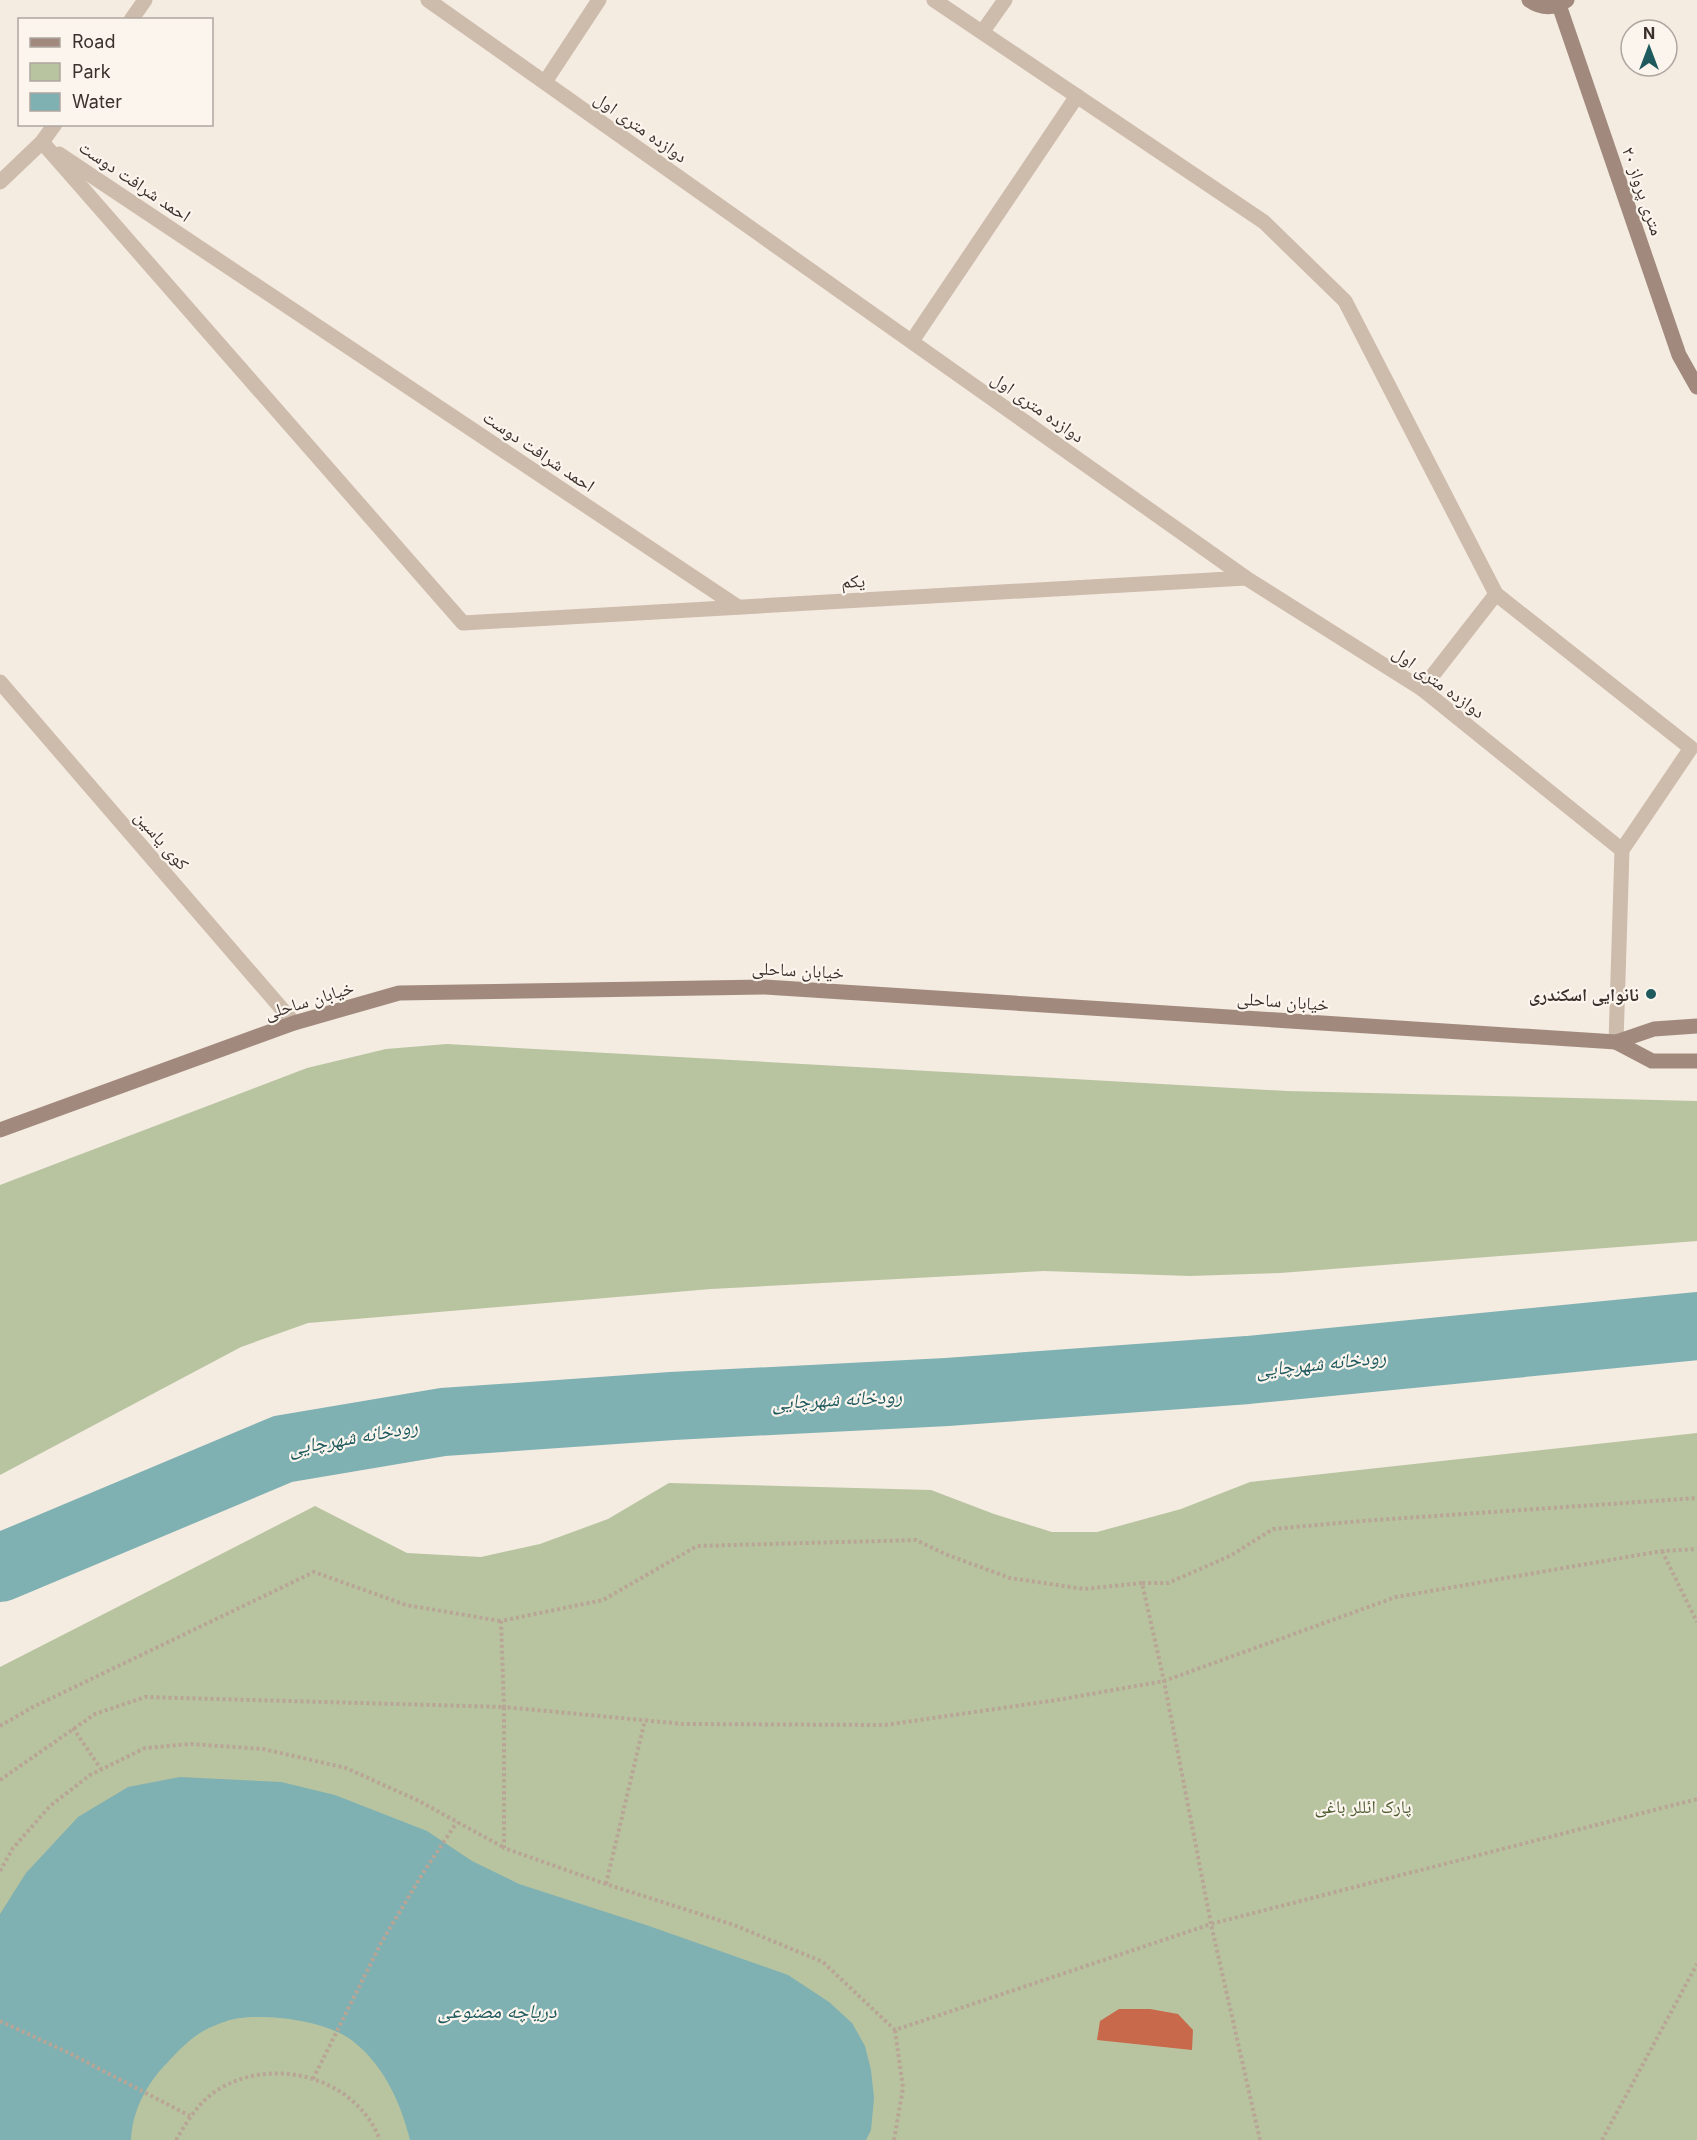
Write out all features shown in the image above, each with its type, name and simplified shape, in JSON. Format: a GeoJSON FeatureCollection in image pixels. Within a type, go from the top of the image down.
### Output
{"type":"FeatureCollection","features":[{"type":"Feature","properties":{"kind":"street"},"geometry":{"type":"LineString","coordinates":[[132,18],[145,0]]}},
{"type":"Feature","properties":{"kind":"street","name":"دوازده متری اول"},"geometry":{"type":"LineString","coordinates":[[428,0],[1246,578],[1422,689],[1622,850]]}},
{"type":"Feature","properties":{"kind":"street"},"geometry":{"type":"LineString","coordinates":[[545,82],[599,0]]}},
{"type":"Feature","properties":{"kind":"street"},"geometry":{"type":"LineString","coordinates":[[934,0],[1264,222],[1345,301],[1496,594],[1691,748],[1622,850],[1616,1042]]}},
{"type":"Feature","properties":{"kind":"street"},"geometry":{"type":"LineString","coordinates":[[982,32],[1005,0]]}},
{"type":"Feature","properties":{"kind":"street"},"geometry":{"type":"LineString","coordinates":[[1529,0],[1539,6],[1549,7],[1563,3]]}},
{"type":"Feature","properties":{"kind":"street","name":"۲۰ متری پرواز"},"geometry":{"type":"LineString","coordinates":[[1563,3],[1679,355],[1697,387]]}},
{"type":"Feature","properties":{"kind":"street"},"geometry":{"type":"LineString","coordinates":[[912,341],[1077,96]]}},
{"type":"Feature","properties":{"kind":"street"},"geometry":{"type":"LineString","coordinates":[[0,182],[42,142],[54,126]]}},
{"type":"Feature","properties":{"kind":"street","name":"احمد شرافت دوست"},"geometry":{"type":"LineString","coordinates":[[42,142],[738,607]]}},
{"type":"Feature","properties":{"kind":"street","name":"احمد شرافت دوست"},"geometry":{"type":"LineString","coordinates":[[42,142],[463,624]]}},
{"type":"Feature","properties":{"kind":"street","name":"یکم"},"geometry":{"type":"LineString","coordinates":[[463,624],[1246,578]]}},
{"type":"Feature","properties":{"kind":"street"},"geometry":{"type":"LineString","coordinates":[[1422,689],[1496,594]]}},
{"type":"Feature","properties":{"kind":"street","name":"کوی یاسین"},"geometry":{"type":"LineString","coordinates":[[0,682],[294,1023]]}},
{"type":"Feature","properties":{"kind":"street","name":"خیابان ساحلی"},"geometry":{"type":"LineString","coordinates":[[0,1130],[294,1023],[399,993],[765,987],[1616,1042],[1654,1029],[1697,1026]]}},
{"type":"Feature","properties":{"kind":"street","name":"خیابان ساحلی"},"geometry":{"type":"LineString","coordinates":[[1616,1042],[1652,1062],[1697,1060]]}},
{"type":"Feature","properties":{"kind":"path"},"geometry":{"type":"LineString","coordinates":[[0,1726],[33,1707],[314,1572],[406,1605],[501,1621],[603,1600],[697,1546],[916,1540],[945,1554],[1010,1578],[1084,1588],[1168,1583],[1230,1556],[1273,1529],[1697,1498]]}},
{"type":"Feature","properties":{"kind":"path"},"geometry":{"type":"LineString","coordinates":[[0,1780],[95,1713],[145,1697],[504,1707],[684,1724],[885,1725],[1058,1700],[1164,1681],[1396,1597],[1662,1551],[1697,1549]]}},
{"type":"Feature","properties":{"kind":"path"},"geometry":{"type":"LineString","coordinates":[[1662,1551],[1697,1622]]}},
{"type":"Feature","properties":{"kind":"path"},"geometry":{"type":"LineString","coordinates":[[1142,1583],[1164,1681],[1211,1924],[1260,2140]]}},
{"type":"Feature","properties":{"kind":"path"},"geometry":{"type":"LineString","coordinates":[[501,1621],[504,1707],[504,1848]]}},
{"type":"Feature","properties":{"kind":"path"},"geometry":{"type":"LineString","coordinates":[[606,1884],[645,1720]]}},
{"type":"Feature","properties":{"kind":"path"},"geometry":{"type":"LineString","coordinates":[[73,1728],[101,1768]]}},
{"type":"Feature","properties":{"kind":"path"},"geometry":{"type":"LineString","coordinates":[[0,1871],[13,1848],[50,1806],[101,1768],[145,1748],[191,1744],[263,1749],[346,1768],[420,1801],[504,1848],[734,1925],[824,1962],[895,2030],[903,2088],[894,2140]]}},
{"type":"Feature","properties":{"kind":"path"},"geometry":{"type":"LineString","coordinates":[[895,2030],[1211,1924],[1697,1798]]}},
{"type":"Feature","properties":{"kind":"path"},"geometry":{"type":"LineString","coordinates":[[313,2079],[381,1943],[457,1822]]}},
{"type":"Feature","properties":{"kind":"path"},"geometry":{"type":"LineString","coordinates":[[1602,2140],[1697,1964]]}},
{"type":"Feature","properties":{"kind":"path"},"geometry":{"type":"LineString","coordinates":[[0,2021],[69,2053],[190,2116]]}},
{"type":"Feature","properties":{"kind":"path"},"geometry":{"type":"LineString","coordinates":[[176,2140],[190,2116],[213,2093],[242,2079],[274,2072],[313,2079],[336,2088],[361,2109],[380,2140]]}},
{"type":"Feature","properties":{"kind":"green space"},"geometry":{"type":"Polygon","coordinates":[[[447,1044],[1287,1091],[1697,1101],[1697,1241],[1280,1273],[1190,1276],[1044,1271],[711,1289],[308,1323],[241,1347],[0,1475],[0,1185],[307,1068],[386,1049],[447,1044]]]}},
{"type":"Feature","properties":{"kind":"green space","name":"پارک ائللر باغی"},"geometry":{"type":"Polygon","coordinates":[[[1697,1433],[1697,2140],[0,2140],[0,1667],[315,1506],[407,1553],[481,1557],[540,1544],[608,1519],[669,1483],[931,1490],[994,1514],[1052,1532],[1097,1532],[1181,1509],[1250,1482],[1697,1433]]]}},
{"type":"Feature","properties":{"kind":"water","name":"دریاچه مصنوعی"},"geometry":{"type":"Polygon","coordinates":[[[180,1777],[281,1782],[335,1795],[427,1831],[472,1861],[519,1884],[649,1926],[788,1975],[829,2002],[852,2023],[865,2046],[871,2070],[874,2098],[871,2130],[866,2140],[410,2140],[402,2112],[390,2086],[374,2062],[354,2042],[315,2024],[284,2018],[253,2017],[232,2019],[209,2028],[191,2039],[176,2053],[153,2079],[142,2098],[134,2119],[131,2140],[0,2140],[0,1914],[26,1873],[78,1817],[128,1787],[180,1777]]]}},
{"type":"Feature","properties":{"kind":"building"},"geometry":{"type":"Polygon","coordinates":[[[1119,2009],[1150,2009],[1178,2014],[1193,2030],[1192,2050],[1097,2040],[1100,2021],[1119,2009]]]}},
{"type":"Feature","properties":{"kind":"waterway","name":"رودخانه شهرچایی"},"geometry":{"type":"LineString","coordinates":[[0,1568],[283,1449],[443,1422],[672,1406],[947,1392],[1248,1370],[1697,1326]]}},
{"type":"Feature","properties":{"kind":"place","name":"نانوایی اسکندری"},"geometry":{"type":"Point","coordinates":[1651,994]}}]}
